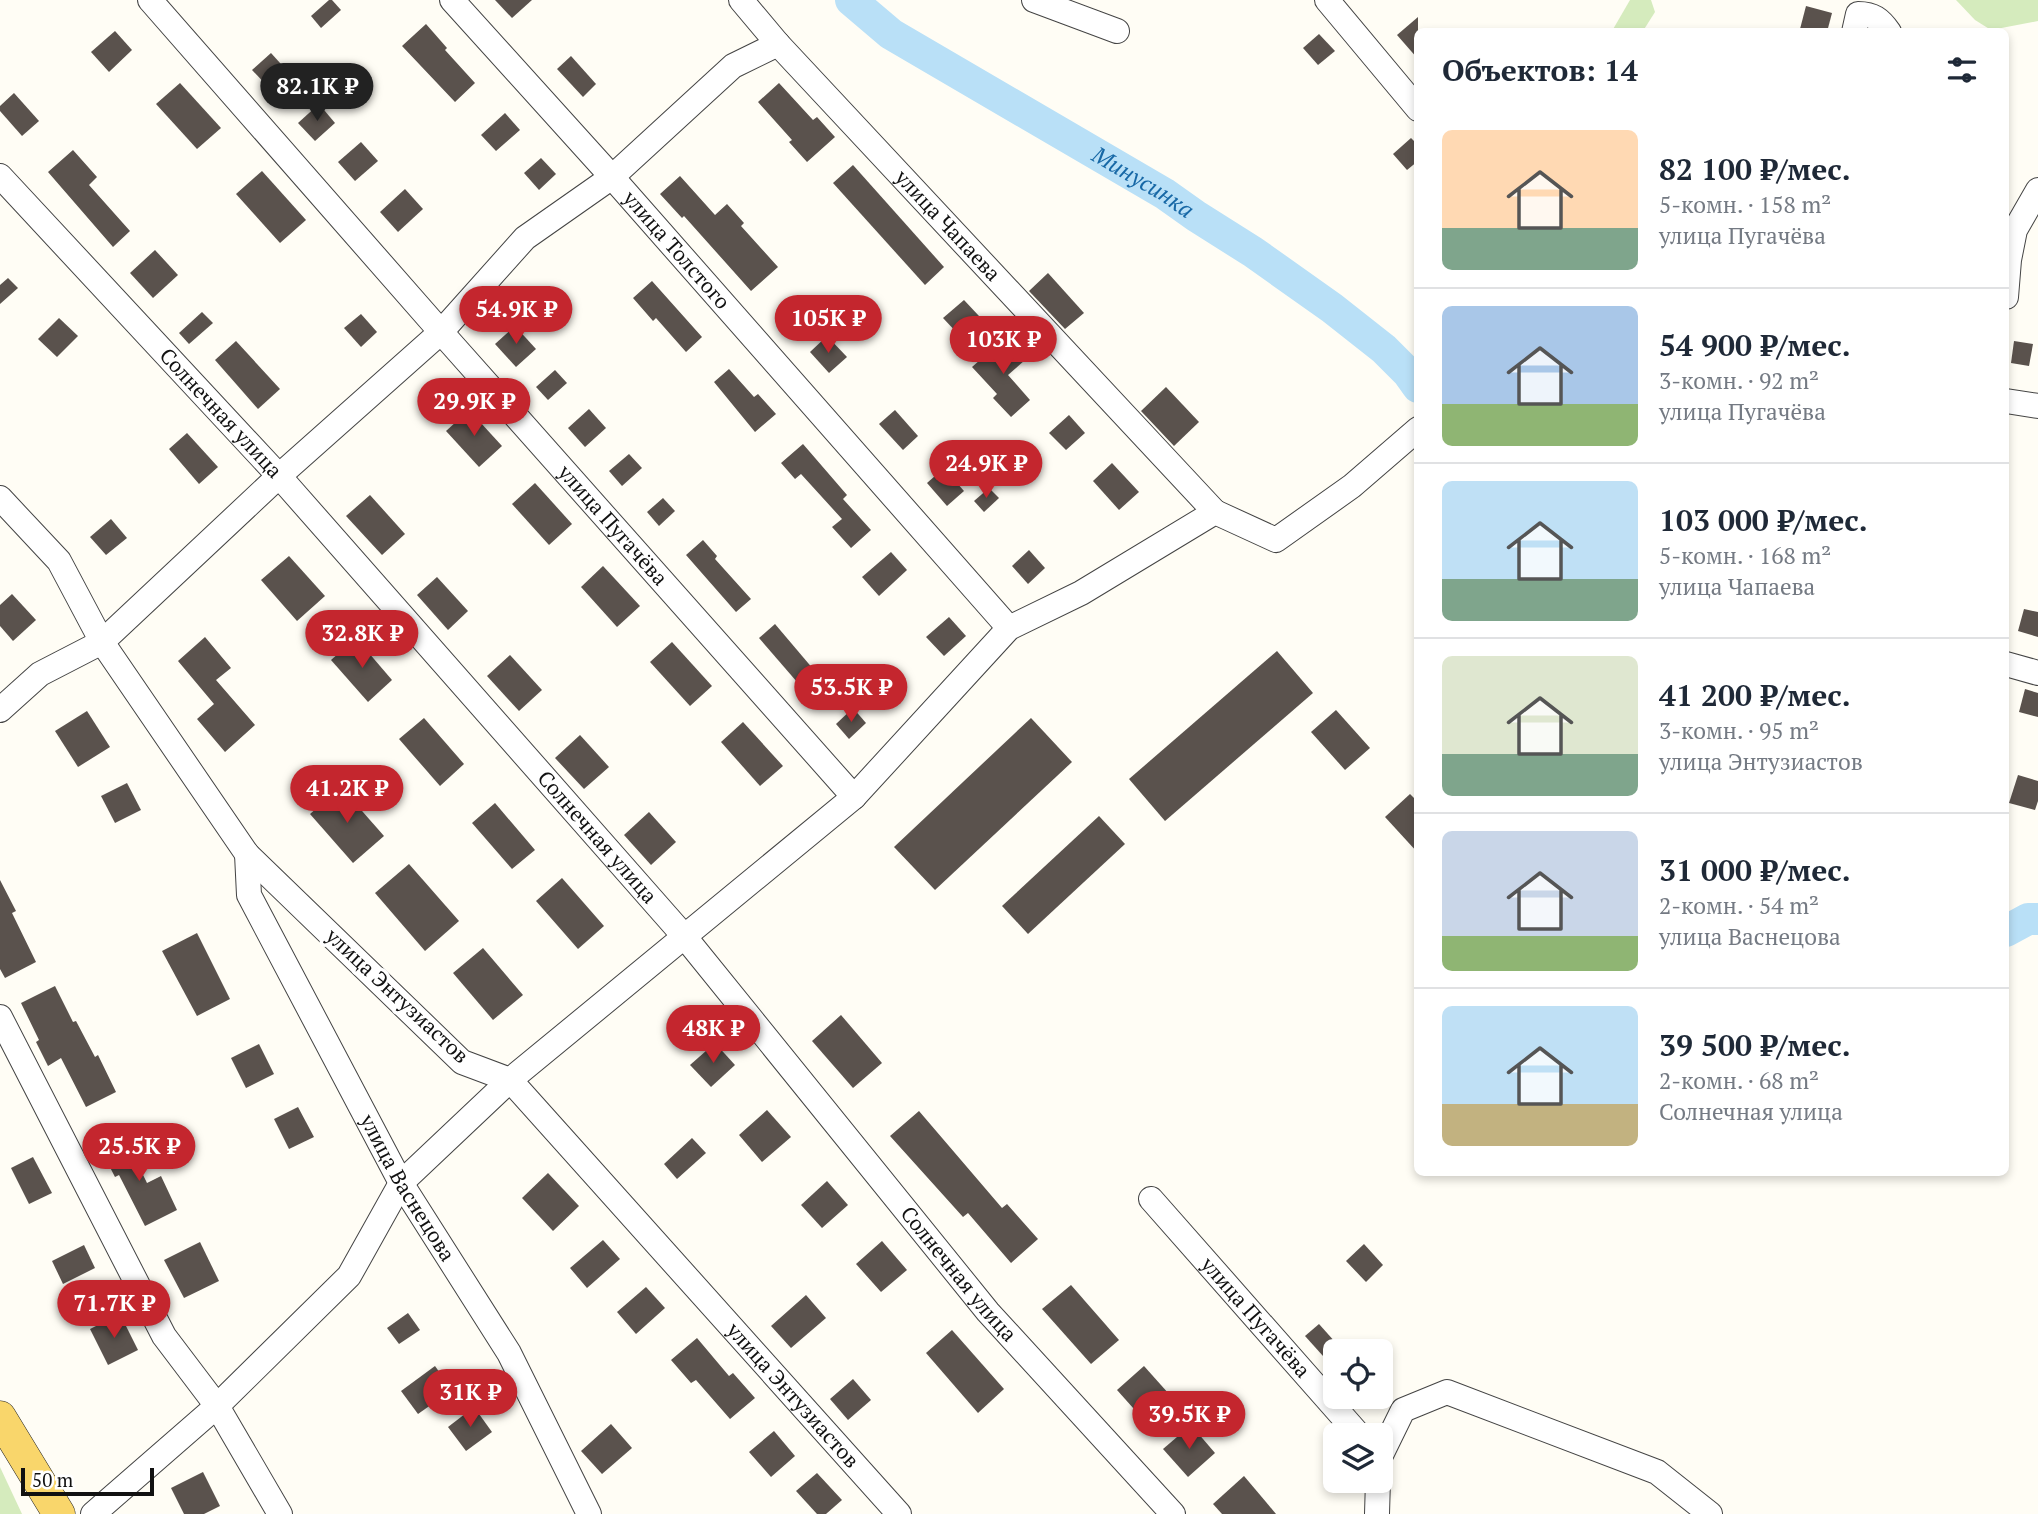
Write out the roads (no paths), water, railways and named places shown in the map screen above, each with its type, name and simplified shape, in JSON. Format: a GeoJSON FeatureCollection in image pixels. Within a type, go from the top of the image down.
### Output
{"type":"FeatureCollection","features":[{"type":"Feature","properties":{"kind":"main road"},"geometry":{"type":"LineString","coordinates":[[0,1417],[59,1514]]}},
{"type":"Feature","properties":{"kind":"street","name":"улица Пугачёва"},"geometry":{"type":"LineString","coordinates":[[150,0],[854,797]]}},
{"type":"Feature","properties":{"kind":"street","name":"улица Толстого"},"geometry":{"type":"LineString","coordinates":[[452,0],[612,177],[1009,628]]}},
{"type":"Feature","properties":{"kind":"street","name":"улица Чапаева"},"geometry":{"type":"LineString","coordinates":[[741,0],[778,44],[1215,512]]}},
{"type":"Feature","properties":{"kind":"street"},"geometry":{"type":"LineString","coordinates":[[1034,0],[1117,30]]}},
{"type":"Feature","properties":{"kind":"street"},"geometry":{"type":"LineString","coordinates":[[1327,0],[1414,104]]}},
{"type":"Feature","properties":{"kind":"street"},"geometry":{"type":"LineString","coordinates":[[1856,23],[1871,14],[1887,28]]}},
{"type":"Feature","properties":{"kind":"street"},"geometry":{"type":"LineString","coordinates":[[0,710],[40,674],[102,642],[279,476],[441,332],[525,238],[612,177],[733,66],[778,44]]}},
{"type":"Feature","properties":{"kind":"street","name":"Солнечная улица"},"geometry":{"type":"LineString","coordinates":[[0,176],[279,476],[684,936],[988,1312],[1173,1514]]}},
{"type":"Feature","properties":{"kind":"street"},"geometry":{"type":"LineString","coordinates":[[2009,256],[2015,230],[2038,190]]}},
{"type":"Feature","properties":{"kind":"street"},"geometry":{"type":"LineString","coordinates":[[2009,401],[2038,406]]}},
{"type":"Feature","properties":{"kind":"street"},"geometry":{"type":"LineString","coordinates":[[93,1514],[217,1406],[349,1276],[401,1183],[510,1080],[854,797],[1009,628],[1081,593],[1215,512],[1276,540],[1352,486],[1414,433]]}},
{"type":"Feature","properties":{"kind":"street","name":"улица Энтузиастов"},"geometry":{"type":"LineString","coordinates":[[0,498],[59,561],[102,642],[247,854],[462,1062],[510,1080],[899,1514]]}},
{"type":"Feature","properties":{"kind":"street"},"geometry":{"type":"LineString","coordinates":[[2009,665],[2038,673]]}},
{"type":"Feature","properties":{"kind":"street","name":"улица Васнецова"},"geometry":{"type":"LineString","coordinates":[[247,854],[249,895],[401,1183],[509,1353],[589,1514]]}},
{"type":"Feature","properties":{"kind":"street"},"geometry":{"type":"LineString","coordinates":[[0,1017],[164,1336],[217,1406],[280,1514]]}},
{"type":"Feature","properties":{"kind":"street","name":"улица Пугачёва"},"geometry":{"type":"LineString","coordinates":[[1151,1199],[1348,1423]]}},
{"type":"Feature","properties":{"kind":"street"},"geometry":{"type":"LineString","coordinates":[[1393,1430],[1403,1410],[1447,1392],[1657,1472],[1710,1514]]}},
{"type":"Feature","properties":{"kind":"street"},"geometry":{"type":"LineString","coordinates":[[1377,1514],[1378,1493]]}},
{"type":"Feature","properties":{"kind":"waterway","name":"Минусинка"},"geometry":{"type":"LineString","coordinates":[[851,0],[891,34],[1165,194],[1253,252],[1384,349],[1414,381]]}},
{"type":"Feature","properties":{"kind":"waterway","name":"Минусинка"},"geometry":{"type":"LineString","coordinates":[[2009,929],[2028,919],[2038,919]]}}]}
